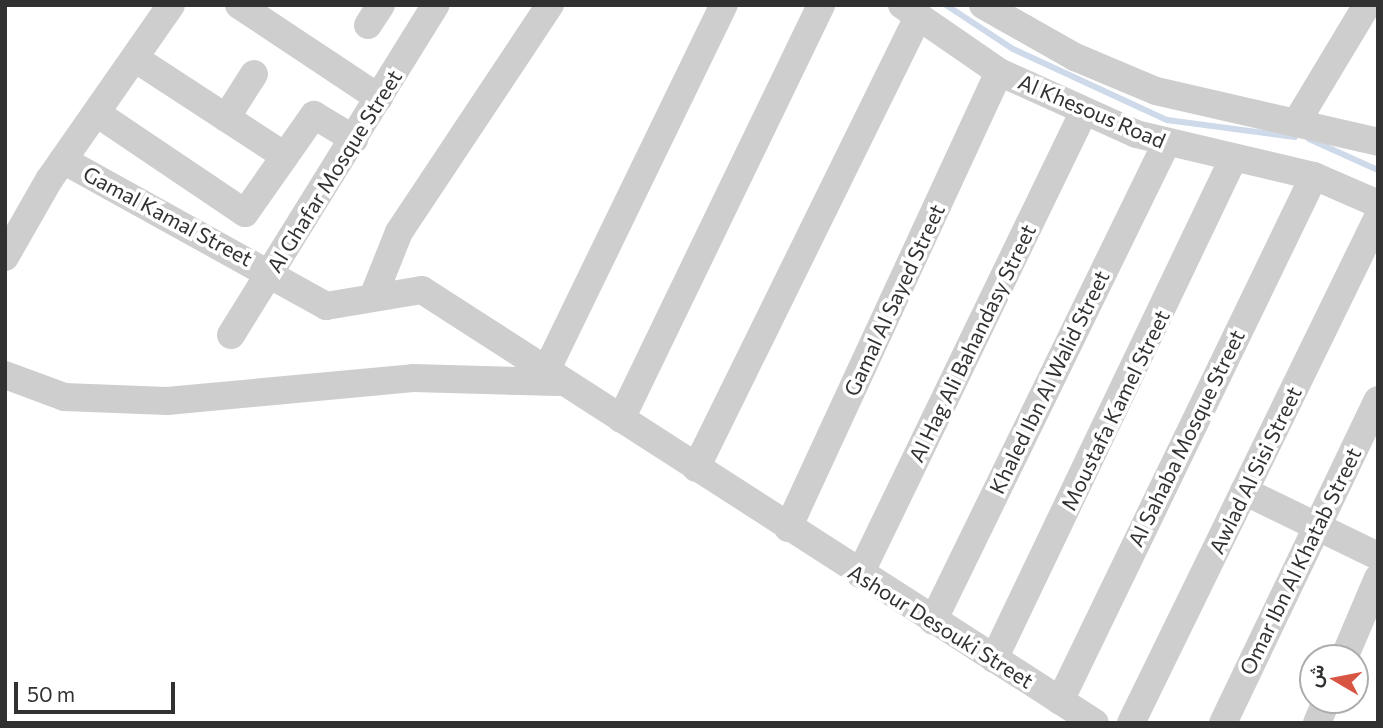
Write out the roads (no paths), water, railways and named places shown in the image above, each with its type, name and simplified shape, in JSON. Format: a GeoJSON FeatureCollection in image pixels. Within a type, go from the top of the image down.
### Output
{"type":"FeatureCollection","features":[{"type":"Feature","properties":{"kind":"street"},"geometry":{"type":"LineString","coordinates":[[5,257],[64,160],[171,5]]}},
{"type":"Feature","properties":{"kind":"street"},"geometry":{"type":"LineString","coordinates":[[239,5],[379,98]]}},
{"type":"Feature","properties":{"kind":"street","name":"Al Ghafar Mosque Street"},"geometry":{"type":"LineString","coordinates":[[232,335],[436,5]]}},
{"type":"Feature","properties":{"kind":"street"},"geometry":{"type":"LineString","coordinates":[[373,297],[399,232],[550,5]]}},
{"type":"Feature","properties":{"kind":"street"},"geometry":{"type":"LineString","coordinates":[[5,375],[64,397],[167,401],[413,378],[555,377],[724,5]]}},
{"type":"Feature","properties":{"kind":"street"},"geometry":{"type":"LineString","coordinates":[[621,419],[821,5]]}},
{"type":"Feature","properties":{"kind":"street"},"geometry":{"type":"LineString","coordinates":[[983,5],[1075,57],[1156,91],[1378,142]]}},
{"type":"Feature","properties":{"kind":"street"},"geometry":{"type":"LineString","coordinates":[[1296,123],[1367,5]]}},
{"type":"Feature","properties":{"kind":"street"},"geometry":{"type":"LineString","coordinates":[[696,468],[910,11]]}},
{"type":"Feature","properties":{"kind":"street","name":"Al Khesous Road"},"geometry":{"type":"LineString","coordinates":[[910,11],[999,72],[1084,111],[1166,144],[1314,176],[1378,204]]}},
{"type":"Feature","properties":{"kind":"street"},"geometry":{"type":"LineString","coordinates":[[135,59],[285,156]]}},
{"type":"Feature","properties":{"kind":"street","name":"Gamal Al Sayed Street"},"geometry":{"type":"LineString","coordinates":[[788,528],[999,72]]}},
{"type":"Feature","properties":{"kind":"street"},"geometry":{"type":"LineString","coordinates":[[226,118],[254,74]]}},
{"type":"Feature","properties":{"kind":"street","name":"Al Hag Ali Bahandasy Street"},"geometry":{"type":"LineString","coordinates":[[860,574],[1084,111]]}},
{"type":"Feature","properties":{"kind":"street"},"geometry":{"type":"LineString","coordinates":[[98,114],[245,213],[314,115],[354,139]]}},
{"type":"Feature","properties":{"kind":"street","name":"Khaled Ibn Al Walid Street"},"geometry":{"type":"LineString","coordinates":[[933,621],[1166,144]]}},
{"type":"Feature","properties":{"kind":"street","name":"Moustafa Kamel Street"},"geometry":{"type":"LineString","coordinates":[[994,659],[1233,159]]}},
{"type":"Feature","properties":{"kind":"street","name":"Gamal Kamal Street"},"geometry":{"type":"LineString","coordinates":[[64,160],[330,307],[417,288],[555,377]]}},
{"type":"Feature","properties":{"kind":"street","name":"Al Sahaba Mosque Street"},"geometry":{"type":"LineString","coordinates":[[1062,710],[1314,176]]}},
{"type":"Feature","properties":{"kind":"street","name":"Awlad Al Sisi Street"},"geometry":{"type":"LineString","coordinates":[[1131,723],[1378,217]]}},
{"type":"Feature","properties":{"kind":"street","name":"Ashour Desouki Street"},"geometry":{"type":"LineString","coordinates":[[555,377],[994,659],[1062,710],[1095,723]]}},
{"type":"Feature","properties":{"kind":"street","name":"Omar Ibn Al Khatab Street"},"geometry":{"type":"LineString","coordinates":[[1223,723],[1378,400]]}},
{"type":"Feature","properties":{"kind":"street"},"geometry":{"type":"LineString","coordinates":[[1244,491],[1378,556]]}},
{"type":"Feature","properties":{"kind":"street"},"geometry":{"type":"LineString","coordinates":[[1350,644],[1378,578]]}},
{"type":"Feature","properties":{"kind":"waterway"},"geometry":{"type":"LineString","coordinates":[[946,5],[1013,49],[1167,120],[1295,137]]}},
{"type":"Feature","properties":{"kind":"waterway"},"geometry":{"type":"LineString","coordinates":[[1309,139],[1378,170]]}}]}
